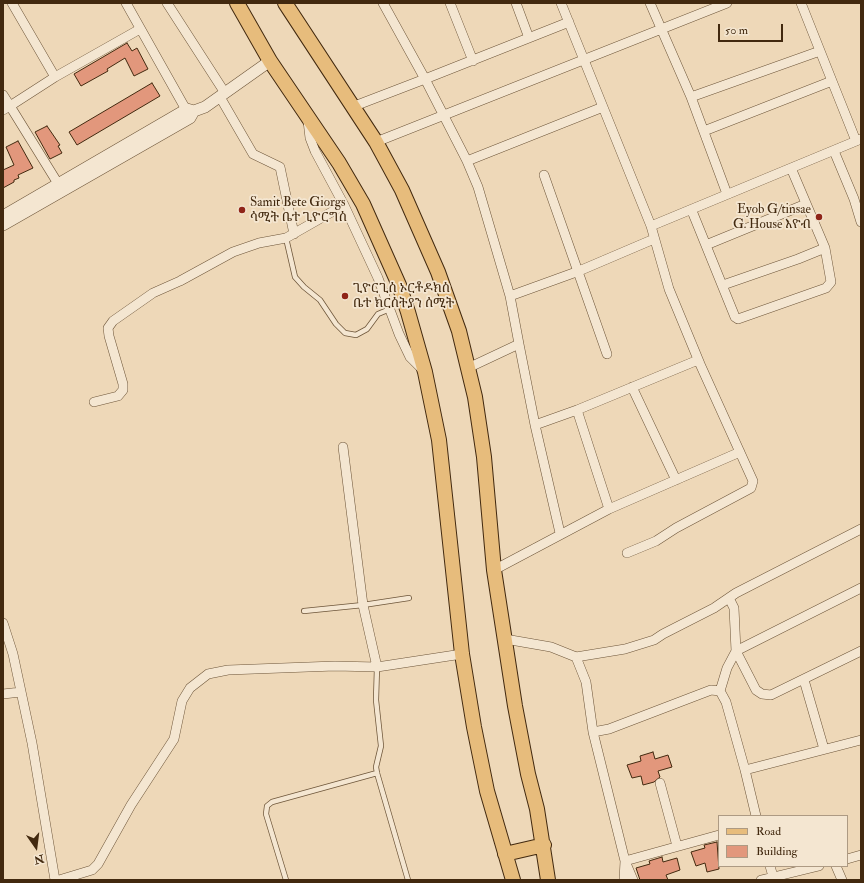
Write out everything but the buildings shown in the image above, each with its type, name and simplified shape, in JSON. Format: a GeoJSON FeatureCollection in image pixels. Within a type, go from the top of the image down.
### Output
{"type":"FeatureCollection","features":[{"type":"Feature","properties":{"kind":"main road"},"geometry":{"type":"LineString","coordinates":[[237,3],[270,61],[339,163],[363,204],[399,285],[425,372],[439,440],[462,654],[487,791],[513,880]]}},
{"type":"Feature","properties":{"kind":"main road"},"geometry":{"type":"LineString","coordinates":[[285,3],[376,142],[402,190],[424,237],[450,306],[475,397],[484,457],[494,570],[516,714],[544,845],[548,880]]}},
{"type":"Feature","properties":{"kind":"main road"},"geometry":{"type":"LineString","coordinates":[[505,854],[544,845]]}},
{"type":"Feature","properties":{"kind":"street"},"geometry":{"type":"LineString","coordinates":[[12,3],[55,77]]}},
{"type":"Feature","properties":{"kind":"street"},"geometry":{"type":"LineString","coordinates":[[126,3],[190,113]]}},
{"type":"Feature","properties":{"kind":"street"},"geometry":{"type":"LineString","coordinates":[[167,3],[222,95],[253,154],[280,167],[290,236]]}},
{"type":"Feature","properties":{"kind":"street"},"geometry":{"type":"LineString","coordinates":[[383,3],[425,79],[467,161],[484,204],[510,296],[535,425],[560,533]]}},
{"type":"Feature","properties":{"kind":"street"},"geometry":{"type":"LineString","coordinates":[[450,3],[473,61]]}},
{"type":"Feature","properties":{"kind":"street"},"geometry":{"type":"LineString","coordinates":[[516,3],[530,38]]}},
{"type":"Feature","properties":{"kind":"street"},"geometry":{"type":"LineString","coordinates":[[561,3],[651,226],[669,289],[698,360],[753,481],[751,488],[689,520],[656,540],[627,553]]}},
{"type":"Feature","properties":{"kind":"street"},"geometry":{"type":"LineString","coordinates":[[650,3],[691,97],[727,194]]}},
{"type":"Feature","properties":{"kind":"street"},"geometry":{"type":"LineString","coordinates":[[376,142],[660,28],[727,3]]}},
{"type":"Feature","properties":{"kind":"street"},"geometry":{"type":"LineString","coordinates":[[651,226],[692,211],[727,194],[859,140],[832,81],[801,3]]}},
{"type":"Feature","properties":{"kind":"street"},"geometry":{"type":"LineString","coordinates":[[352,107],[473,61],[569,22]]}},
{"type":"Feature","properties":{"kind":"street"},"geometry":{"type":"LineString","coordinates":[[6,108],[55,77],[140,29]]}},
{"type":"Feature","properties":{"kind":"street"},"geometry":{"type":"LineString","coordinates":[[691,97],[820,51]]}},
{"type":"Feature","properties":{"kind":"street"},"geometry":{"type":"LineString","coordinates":[[3,225],[60,188],[190,113],[205,107],[270,61]]}},
{"type":"Feature","properties":{"kind":"street"},"geometry":{"type":"LineString","coordinates":[[704,131],[832,81]]}},
{"type":"Feature","properties":{"kind":"street"},"geometry":{"type":"LineString","coordinates":[[3,94],[6,108],[60,188]]}},
{"type":"Feature","properties":{"kind":"street"},"geometry":{"type":"LineString","coordinates":[[467,161],[603,107]]}},
{"type":"Feature","properties":{"kind":"street"},"geometry":{"type":"LineString","coordinates":[[308,117],[310,138],[315,151],[344,205],[378,278],[410,357],[425,372]]}},
{"type":"Feature","properties":{"kind":"street"},"geometry":{"type":"LineString","coordinates":[[834,150],[861,222]]}},
{"type":"Feature","properties":{"kind":"street"},"geometry":{"type":"LineString","coordinates":[[692,211],[735,316],[738,319],[826,288],[831,282],[825,248],[791,168]]}},
{"type":"Feature","properties":{"kind":"street"},"geometry":{"type":"LineString","coordinates":[[544,175],[579,271],[606,354]]}},
{"type":"Feature","properties":{"kind":"street"},"geometry":{"type":"LineString","coordinates":[[3,216],[60,188]]}},
{"type":"Feature","properties":{"kind":"street"},"geometry":{"type":"LineString","coordinates":[[706,245],[806,204]]}},
{"type":"Feature","properties":{"kind":"street"},"geometry":{"type":"LineString","coordinates":[[94,402],[118,396],[123,390],[123,384],[109,336],[108,328],[113,321],[153,293],[180,281],[233,252],[259,243],[290,236],[344,205]]}},
{"type":"Feature","properties":{"kind":"street"},"geometry":{"type":"LineString","coordinates":[[510,296],[579,271],[654,239]]}},
{"type":"Feature","properties":{"kind":"street"},"geometry":{"type":"LineString","coordinates":[[723,285],[825,248]]}},
{"type":"Feature","properties":{"kind":"street"},"geometry":{"type":"LineString","coordinates":[[468,368],[519,344]]}},
{"type":"Feature","properties":{"kind":"street"},"geometry":{"type":"LineString","coordinates":[[535,425],[577,410],[698,360]]}},
{"type":"Feature","properties":{"kind":"street"},"geometry":{"type":"LineString","coordinates":[[632,387],[676,480]]}},
{"type":"Feature","properties":{"kind":"street"},"geometry":{"type":"LineString","coordinates":[[577,410],[609,509]]}},
{"type":"Feature","properties":{"kind":"street"},"geometry":{"type":"LineString","coordinates":[[343,447],[363,605],[377,667]]}},
{"type":"Feature","properties":{"kind":"street"},"geometry":{"type":"LineString","coordinates":[[494,570],[560,533],[609,509],[740,452]]}},
{"type":"Feature","properties":{"kind":"street"},"geometry":{"type":"LineString","coordinates":[[505,639],[551,647],[576,657],[626,649],[654,640],[736,593],[861,529]]}},
{"type":"Feature","properties":{"kind":"street"},"geometry":{"type":"LineString","coordinates":[[756,815],[726,702],[720,691],[727,668],[736,651],[861,588]]}},
{"type":"Feature","properties":{"kind":"street"},"geometry":{"type":"LineString","coordinates":[[729,598],[734,608],[736,651],[756,690],[762,694],[772,695],[861,651]]}},
{"type":"Feature","properties":{"kind":"street"},"geometry":{"type":"LineString","coordinates":[[3,623],[13,654],[32,743],[55,880]]}},
{"type":"Feature","properties":{"kind":"street"},"geometry":{"type":"LineString","coordinates":[[86,880],[131,805],[174,739],[182,701],[190,688],[208,674],[228,670],[335,666],[377,667],[462,654]]}},
{"type":"Feature","properties":{"kind":"street"},"geometry":{"type":"LineString","coordinates":[[576,657],[586,682],[593,732],[625,861],[633,880]]}},
{"type":"Feature","properties":{"kind":"street"},"geometry":{"type":"LineString","coordinates":[[804,680],[824,749]]}},
{"type":"Feature","properties":{"kind":"street"},"geometry":{"type":"LineString","coordinates":[[593,732],[609,729],[711,690],[720,691]]}},
{"type":"Feature","properties":{"kind":"street"},"geometry":{"type":"LineString","coordinates":[[3,694],[21,692]]}},
{"type":"Feature","properties":{"kind":"street"},"geometry":{"type":"LineString","coordinates":[[745,770],[861,740]]}},
{"type":"Feature","properties":{"kind":"street"},"geometry":{"type":"LineString","coordinates":[[660,783],[677,846]]}},
{"type":"Feature","properties":{"kind":"street"},"geometry":{"type":"LineString","coordinates":[[625,861],[718,835]]}},
{"type":"Feature","properties":{"kind":"street"},"geometry":{"type":"LineString","coordinates":[[848,859],[861,855]]}},
{"type":"Feature","properties":{"kind":"street"},"geometry":{"type":"LineString","coordinates":[[624,880],[625,861]]}},
{"type":"Feature","properties":{"kind":"street"},"geometry":{"type":"LineString","coordinates":[[770,867],[773,878]]}},
{"type":"Feature","properties":{"kind":"street"},"geometry":{"type":"LineString","coordinates":[[762,880],[815,867]]}},
{"type":"Feature","properties":{"kind":"street"},"geometry":{"type":"LineString","coordinates":[[836,867],[842,880]]}},
{"type":"Feature","properties":{"kind":"street"},"geometry":{"type":"LineString","coordinates":[[59,880],[92,870]]}},
{"type":"Feature","properties":{"kind":"lane"},"geometry":{"type":"LineString","coordinates":[[290,236],[295,277],[304,287],[320,300],[336,324],[345,333],[356,335],[367,329],[378,314],[390,309]]}},
{"type":"Feature","properties":{"kind":"lane"},"geometry":{"type":"LineString","coordinates":[[304,611],[363,605],[409,598]]}},
{"type":"Feature","properties":{"kind":"lane"},"geometry":{"type":"LineString","coordinates":[[377,667],[376,700],[381,746],[377,773],[408,880]]}},
{"type":"Feature","properties":{"kind":"lane"},"geometry":{"type":"LineString","coordinates":[[286,880],[266,814],[267,806],[272,802],[377,773]]}},
{"type":"Feature","properties":{"kind":"place","name":"Samit Bete Giorgs ሳሚት ቤተ ጊዮርግስ"},"geometry":{"type":"Point","coordinates":[242,210]}},
{"type":"Feature","properties":{"kind":"place","name":"Eyob G/tinsae G. House እዮብ"},"geometry":{"type":"Point","coordinates":[819,217]}},
{"type":"Feature","properties":{"kind":"place","name":"ጊዮርጊስ ኦርቶዶክስ ቤተ ክርስትያን ሰሚት"},"geometry":{"type":"Point","coordinates":[345,296]}}]}
